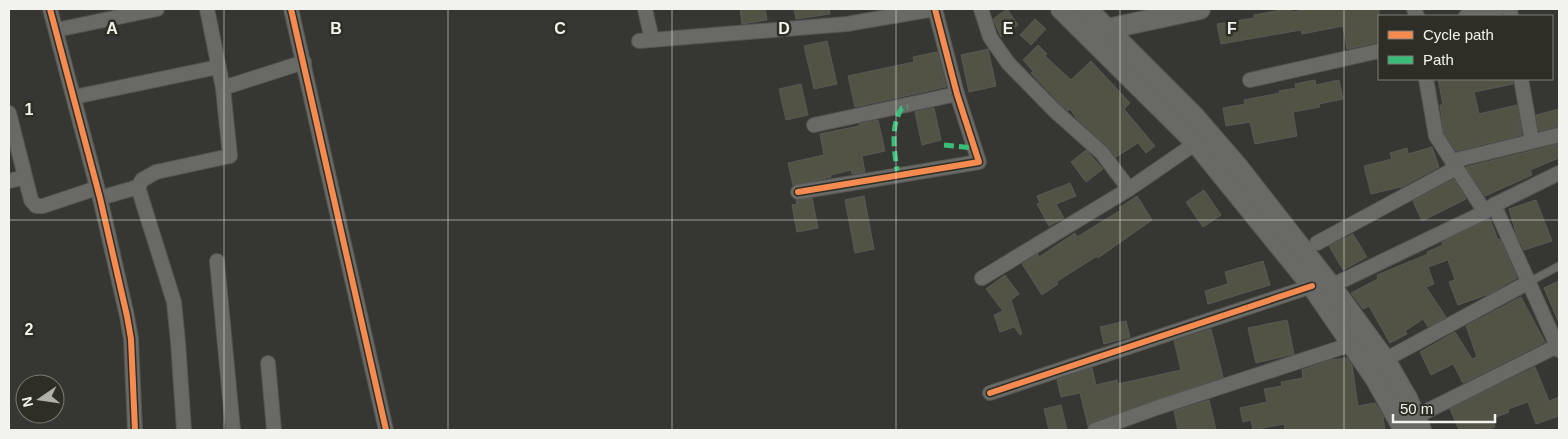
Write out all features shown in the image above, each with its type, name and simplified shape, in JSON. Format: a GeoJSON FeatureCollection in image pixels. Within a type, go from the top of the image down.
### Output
{"type":"FeatureCollection","features":[{"type":"Feature","properties":{"kind":"main road"},"geometry":{"type":"LineString","coordinates":[[1061,9],[1196,143],[1322,286],[1352,344],[1377,364]]}},
{"type":"Feature","properties":{"kind":"main road"},"geometry":{"type":"LineString","coordinates":[[1087,9],[1194,116],[1238,167],[1377,364],[1413,426]]}},
{"type":"Feature","properties":{"kind":"main road"},"geometry":{"type":"LineString","coordinates":[[1086,34],[1106,28],[1200,9]]}},
{"type":"Feature","properties":{"kind":"street"},"geometry":{"type":"LineString","coordinates":[[50,9],[74,97],[127,316],[131,339],[136,430]]}},
{"type":"Feature","properties":{"kind":"street"},"geometry":{"type":"LineString","coordinates":[[56,30],[157,9]]}},
{"type":"Feature","properties":{"kind":"street"},"geometry":{"type":"LineString","coordinates":[[184,430],[174,302],[138,187],[142,180],[156,172],[230,156],[223,88],[206,9]]}},
{"type":"Feature","properties":{"kind":"street"},"geometry":{"type":"LineString","coordinates":[[292,9],[386,430]]}},
{"type":"Feature","properties":{"kind":"street"},"geometry":{"type":"LineString","coordinates":[[645,9],[646,41],[847,24],[935,9],[957,94],[979,162],[798,192]]}},
{"type":"Feature","properties":{"kind":"street"},"geometry":{"type":"LineString","coordinates":[[981,9],[990,37],[1008,63],[1055,112],[1102,153],[1129,188]]}},
{"type":"Feature","properties":{"kind":"street"},"geometry":{"type":"LineString","coordinates":[[1471,15],[1498,9]]}},
{"type":"Feature","properties":{"kind":"street"},"geometry":{"type":"LineString","coordinates":[[1250,80],[1378,51]]}},
{"type":"Feature","properties":{"kind":"street"},"geometry":{"type":"LineString","coordinates":[[223,88],[304,62]]}},
{"type":"Feature","properties":{"kind":"street"},"geometry":{"type":"LineString","coordinates":[[74,97],[218,67]]}},
{"type":"Feature","properties":{"kind":"street"},"geometry":{"type":"LineString","coordinates":[[1413,426],[1558,348],[1529,282],[1490,208],[1454,164],[1436,136],[1426,80]]}},
{"type":"Feature","properties":{"kind":"street"},"geometry":{"type":"LineString","coordinates":[[1521,80],[1532,142]]}},
{"type":"Feature","properties":{"kind":"street"},"geometry":{"type":"LineString","coordinates":[[814,126],[957,94]]}},
{"type":"Feature","properties":{"kind":"street"},"geometry":{"type":"LineString","coordinates":[[9,113],[31,200],[36,206],[138,187]]}},
{"type":"Feature","properties":{"kind":"street"},"geometry":{"type":"LineString","coordinates":[[1317,243],[1454,164],[1559,134]]}},
{"type":"Feature","properties":{"kind":"street"},"geometry":{"type":"LineString","coordinates":[[982,278],[1129,188],[1196,143]]}},
{"type":"Feature","properties":{"kind":"street"},"geometry":{"type":"LineString","coordinates":[[990,393],[1322,286],[1490,208],[1559,173]]}},
{"type":"Feature","properties":{"kind":"street"},"geometry":{"type":"LineString","coordinates":[[9,181],[25,177]]}},
{"type":"Feature","properties":{"kind":"street"},"geometry":{"type":"LineString","coordinates":[[217,260],[233,430]]}},
{"type":"Feature","properties":{"kind":"street"},"geometry":{"type":"LineString","coordinates":[[1377,364],[1529,282]]}},
{"type":"Feature","properties":{"kind":"street"},"geometry":{"type":"LineString","coordinates":[[1095,430],[1159,407],[1352,344]]}},
{"type":"Feature","properties":{"kind":"street"},"geometry":{"type":"LineString","coordinates":[[268,363],[274,430]]}},
{"type":"Feature","properties":{"kind":"lane"},"geometry":{"type":"LineString","coordinates":[[1529,282],[1559,266]]}},
{"type":"Feature","properties":{"kind":"building"},"geometry":{"type":"Polygon","coordinates":[[[740,9],[765,9],[767,20],[742,24],[740,9]]]}},
{"type":"Feature","properties":{"kind":"building"},"geometry":{"type":"Polygon","coordinates":[[[794,9],[829,9],[830,14],[796,19],[794,9]]]}},
{"type":"Feature","properties":{"kind":"building"},"geometry":{"type":"Polygon","coordinates":[[[1007,9],[1018,25],[1001,37],[993,19],[1007,9]]]}},
{"type":"Feature","properties":{"kind":"building"},"geometry":{"type":"Polygon","coordinates":[[[1287,9],[1292,9],[1292,12],[1310,9],[1379,9],[1378,42],[1347,49],[1343,26],[1302,34],[1301,30],[1221,44],[1217,24],[1254,18],[1254,15],[1287,9]]]}},
{"type":"Feature","properties":{"kind":"building"},"geometry":{"type":"Polygon","coordinates":[[[1035,19],[1046,29],[1031,45],[1020,35],[1035,19]]]}},
{"type":"Feature","properties":{"kind":"building"},"geometry":{"type":"Polygon","coordinates":[[[827,41],[837,84],[814,89],[804,46],[827,41]]]}},
{"type":"Feature","properties":{"kind":"building"},"geometry":{"type":"Polygon","coordinates":[[[1038,45],[1047,54],[1045,56],[1071,80],[1091,61],[1130,103],[1124,109],[1155,146],[1146,153],[1138,143],[1116,157],[1108,147],[1077,119],[1070,109],[1068,111],[1061,105],[1031,73],[1033,71],[1023,60],[1038,45]]]}},
{"type":"Feature","properties":{"kind":"building"},"geometry":{"type":"Polygon","coordinates":[[[988,49],[996,86],[969,92],[961,55],[988,49]]]}},
{"type":"Feature","properties":{"kind":"building"},"geometry":{"type":"Polygon","coordinates":[[[937,52],[946,87],[855,107],[848,76],[914,62],[913,57],[937,52]]]}},
{"type":"Feature","properties":{"kind":"building"},"geometry":{"type":"Polygon","coordinates":[[[1315,80],[1316,85],[1339,80],[1343,99],[1319,104],[1320,107],[1293,112],[1297,136],[1255,144],[1250,122],[1226,126],[1223,108],[1245,104],[1244,100],[1280,93],[1279,91],[1296,88],[1295,84],[1315,80]]]}},
{"type":"Feature","properties":{"kind":"building"},"geometry":{"type":"Polygon","coordinates":[[[1438,80],[1512,80],[1513,84],[1474,92],[1479,114],[1517,105],[1522,135],[1456,151],[1444,133],[1440,105],[1443,105],[1438,80]]]}},
{"type":"Feature","properties":{"kind":"building"},"geometry":{"type":"Polygon","coordinates":[[[801,84],[808,115],[786,120],[779,89],[801,84]]]}},
{"type":"Feature","properties":{"kind":"building"},"geometry":{"type":"Polygon","coordinates":[[[934,108],[941,140],[922,145],[915,112],[934,108]]]}},
{"type":"Feature","properties":{"kind":"building"},"geometry":{"type":"Polygon","coordinates":[[[1559,109],[1559,126],[1539,131],[1536,115],[1559,109]]]}},
{"type":"Feature","properties":{"kind":"building"},"geometry":{"type":"Polygon","coordinates":[[[878,120],[885,151],[862,156],[865,172],[852,174],[851,170],[831,175],[831,177],[793,185],[788,163],[824,155],[820,134],[878,120]]]}},
{"type":"Feature","properties":{"kind":"building"},"geometry":{"type":"Polygon","coordinates":[[[1559,144],[1559,158],[1530,170],[1532,175],[1485,196],[1466,167],[1559,144]]]}},
{"type":"Feature","properties":{"kind":"building"},"geometry":{"type":"Polygon","coordinates":[[[1432,147],[1439,167],[1400,188],[1371,194],[1364,166],[1392,159],[1390,153],[1407,148],[1408,154],[1432,147]]]}},
{"type":"Feature","properties":{"kind":"building"},"geometry":{"type":"Polygon","coordinates":[[[1086,150],[1103,169],[1086,182],[1071,162],[1086,150]]]}},
{"type":"Feature","properties":{"kind":"building"},"geometry":{"type":"Polygon","coordinates":[[[1454,179],[1466,199],[1422,221],[1413,201],[1454,179]]]}},
{"type":"Feature","properties":{"kind":"building"},"geometry":{"type":"Polygon","coordinates":[[[1070,183],[1076,196],[1056,204],[1064,218],[1049,226],[1037,204],[1040,203],[1037,196],[1070,183]]]}},
{"type":"Feature","properties":{"kind":"building"},"geometry":{"type":"Polygon","coordinates":[[[1204,190],[1221,215],[1203,227],[1186,202],[1204,190]]]}},
{"type":"Feature","properties":{"kind":"building"},"geometry":{"type":"Polygon","coordinates":[[[864,196],[874,249],[855,253],[845,200],[864,196]]]}},
{"type":"Feature","properties":{"kind":"building"},"geometry":{"type":"Polygon","coordinates":[[[1137,196],[1152,220],[1098,258],[1097,256],[1056,282],[1058,284],[1042,295],[1022,264],[1038,254],[1039,257],[1075,233],[1077,237],[1121,210],[1119,208],[1137,196]]]}},
{"type":"Feature","properties":{"kind":"building"},"geometry":{"type":"Polygon","coordinates":[[[812,198],[818,228],[797,232],[792,205],[797,204],[796,200],[812,198]]]}},
{"type":"Feature","properties":{"kind":"building"},"geometry":{"type":"Polygon","coordinates":[[[1536,200],[1552,241],[1524,250],[1516,233],[1509,209],[1536,200]]]}},
{"type":"Feature","properties":{"kind":"building"},"geometry":{"type":"Polygon","coordinates":[[[1490,219],[1517,278],[1489,294],[1458,305],[1449,282],[1455,280],[1448,260],[1428,267],[1434,284],[1426,287],[1446,317],[1428,327],[1423,319],[1405,331],[1407,334],[1390,343],[1369,306],[1363,309],[1351,293],[1378,279],[1377,275],[1428,254],[1427,252],[1443,245],[1442,242],[1490,219]]]}},
{"type":"Feature","properties":{"kind":"building"},"geometry":{"type":"Polygon","coordinates":[[[1353,234],[1367,257],[1343,270],[1329,246],[1353,234]]]}},
{"type":"Feature","properties":{"kind":"building"},"geometry":{"type":"Polygon","coordinates":[[[1263,261],[1270,285],[1208,304],[1205,291],[1228,284],[1225,272],[1263,261]]]}},
{"type":"Feature","properties":{"kind":"building"},"geometry":{"type":"Polygon","coordinates":[[[1005,275],[1019,294],[1011,300],[1022,334],[1020,335],[1014,327],[1000,332],[994,315],[1003,311],[986,289],[1005,275]]]}},
{"type":"Feature","properties":{"kind":"building"},"geometry":{"type":"Polygon","coordinates":[[[1559,281],[1559,323],[1544,288],[1559,281]]]}},
{"type":"Feature","properties":{"kind":"building"},"geometry":{"type":"Polygon","coordinates":[[[1521,297],[1545,342],[1463,383],[1453,364],[1431,375],[1420,352],[1455,332],[1472,359],[1477,357],[1466,326],[1521,297]]]}},
{"type":"Feature","properties":{"kind":"building"},"geometry":{"type":"Polygon","coordinates":[[[1287,320],[1294,354],[1256,363],[1248,328],[1287,320]]]}},
{"type":"Feature","properties":{"kind":"building"},"geometry":{"type":"Polygon","coordinates":[[[1126,321],[1130,337],[1104,344],[1100,327],[1126,321]]]}},
{"type":"Feature","properties":{"kind":"building"},"geometry":{"type":"Polygon","coordinates":[[[1211,329],[1223,377],[1092,422],[1088,426],[1080,393],[1061,397],[1057,380],[1092,368],[1096,385],[1117,380],[1118,384],[1181,370],[1174,341],[1211,329]]]}},
{"type":"Feature","properties":{"kind":"building"},"geometry":{"type":"Polygon","coordinates":[[[1347,358],[1352,365],[1358,406],[1375,403],[1383,416],[1385,430],[1350,430],[1349,428],[1334,430],[1285,430],[1284,424],[1253,430],[1251,420],[1243,422],[1240,408],[1267,402],[1264,389],[1282,386],[1281,382],[1303,378],[1302,370],[1330,360],[1347,358]]]}},
{"type":"Feature","properties":{"kind":"building"},"geometry":{"type":"Polygon","coordinates":[[[1535,367],[1549,401],[1559,397],[1559,416],[1536,424],[1528,402],[1508,409],[1509,412],[1492,419],[1495,427],[1487,430],[1459,430],[1450,409],[1535,367]]]}},
{"type":"Feature","properties":{"kind":"building"},"geometry":{"type":"Polygon","coordinates":[[[1209,400],[1216,430],[1178,430],[1174,411],[1209,400]]]}},
{"type":"Feature","properties":{"kind":"building"},"geometry":{"type":"Polygon","coordinates":[[[1061,405],[1067,430],[1049,430],[1044,409],[1061,405]]]}},
{"type":"Feature","properties":{"kind":"marked path"},"geometry":{"type":"LineString","coordinates":[[898,176],[894,141],[895,124],[902,108],[908,107]]}},
{"type":"Feature","properties":{"kind":"marked path"},"geometry":{"type":"LineString","coordinates":[[944,145],[975,148]]}},
{"type":"Feature","properties":{"kind":"cycle path"},"geometry":{"type":"LineString","coordinates":[[50,9],[100,198],[127,316],[131,339],[135,430]]}},
{"type":"Feature","properties":{"kind":"cycle path"},"geometry":{"type":"LineString","coordinates":[[291,9],[386,430]]}},
{"type":"Feature","properties":{"kind":"cycle path"},"geometry":{"type":"LineString","coordinates":[[798,192],[979,162],[957,94],[935,9]]}},
{"type":"Feature","properties":{"kind":"cycle path"},"geometry":{"type":"LineString","coordinates":[[990,393],[1312,286]]}}]}
